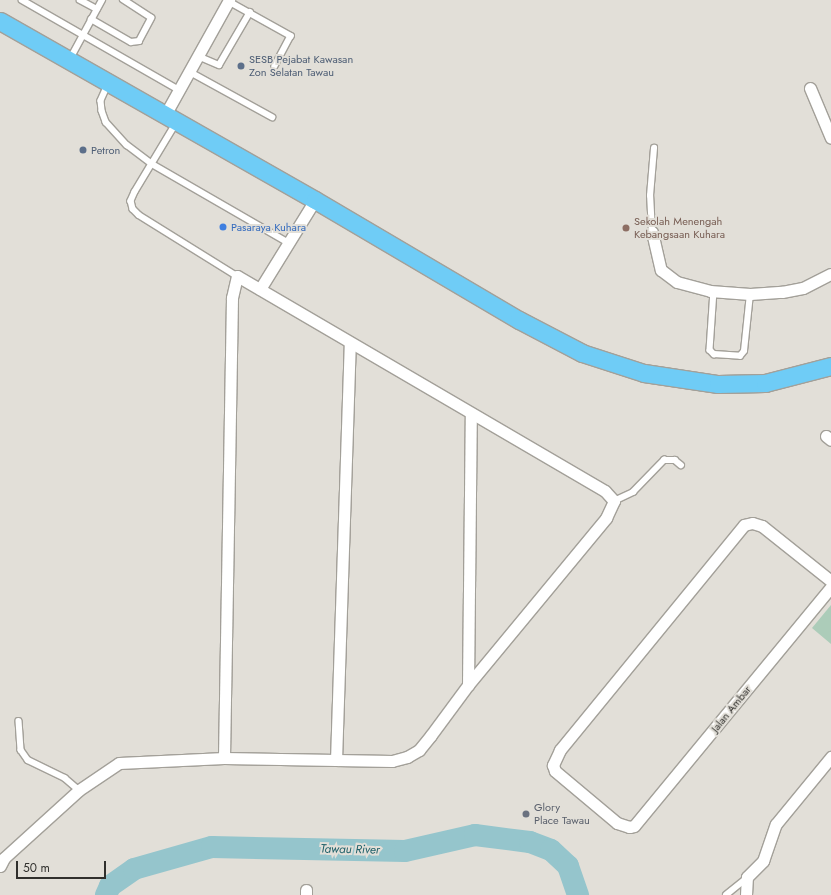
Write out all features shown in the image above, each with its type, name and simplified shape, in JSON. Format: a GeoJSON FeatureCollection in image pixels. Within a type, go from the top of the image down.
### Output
{"type":"FeatureCollection","features":[{"type":"Feature","properties":{"kind":"main road"},"geometry":{"type":"LineString","coordinates":[[0,21],[315,200],[553,339],[608,363],[671,379],[744,385],[765,383],[831,366]]}},
{"type":"Feature","properties":{"kind":"street"},"geometry":{"type":"LineString","coordinates":[[171,119],[179,90],[229,0]]}},
{"type":"Feature","properties":{"kind":"street"},"geometry":{"type":"LineString","coordinates":[[810,88],[831,138]]}},
{"type":"Feature","properties":{"kind":"street"},"geometry":{"type":"LineString","coordinates":[[260,289],[315,200]]}},
{"type":"Feature","properties":{"kind":"street"},"geometry":{"type":"LineString","coordinates":[[652,232],[657,263],[666,275],[677,282],[714,291],[750,294],[782,292],[803,288],[831,274]]}},
{"type":"Feature","properties":{"kind":"street"},"geometry":{"type":"LineString","coordinates":[[0,866],[4,858],[79,790],[120,762],[224,758],[392,761],[407,757],[419,750],[468,686],[606,518],[614,501],[605,491],[350,344],[237,276],[232,298],[224,758]]}},
{"type":"Feature","properties":{"kind":"street"},"geometry":{"type":"LineString","coordinates":[[336,760],[350,344]]}},
{"type":"Feature","properties":{"kind":"street"},"geometry":{"type":"LineString","coordinates":[[468,686],[471,414]]}},
{"type":"Feature","properties":{"kind":"street","name":"Jalan Ambar"},"geometry":{"type":"LineString","coordinates":[[831,581],[762,526],[752,523],[744,525],[555,758],[553,765],[561,777],[617,823],[629,827],[639,822],[831,587]]}},
{"type":"Feature","properties":{"kind":"street"},"geometry":{"type":"LineString","coordinates":[[746,895],[747,877],[763,862],[776,824],[831,757]]}},
{"type":"Feature","properties":{"kind":"lane"},"geometry":{"type":"LineString","coordinates":[[22,0],[179,90]]}},
{"type":"Feature","properties":{"kind":"lane"},"geometry":{"type":"LineString","coordinates":[[80,0],[97,9]]}},
{"type":"Feature","properties":{"kind":"lane"},"geometry":{"type":"LineString","coordinates":[[69,60],[102,0]]}},
{"type":"Feature","properties":{"kind":"lane"},"geometry":{"type":"LineString","coordinates":[[91,19],[132,42],[139,41],[151,18],[123,0]]}},
{"type":"Feature","properties":{"kind":"lane"},"geometry":{"type":"LineString","coordinates":[[229,0],[291,36],[275,66]]}},
{"type":"Feature","properties":{"kind":"lane"},"geometry":{"type":"LineString","coordinates":[[198,56],[219,65],[250,12]]}},
{"type":"Feature","properties":{"kind":"lane"},"geometry":{"type":"LineString","coordinates":[[190,72],[272,117]]}},
{"type":"Feature","properties":{"kind":"lane"},"geometry":{"type":"LineString","coordinates":[[109,83],[101,101],[106,122],[126,145],[152,164],[289,243]]}},
{"type":"Feature","properties":{"kind":"lane"},"geometry":{"type":"LineString","coordinates":[[171,119],[152,164],[131,201],[133,209],[139,215],[237,276]]}},
{"type":"Feature","properties":{"kind":"lane"},"geometry":{"type":"LineString","coordinates":[[652,232],[650,196],[654,148]]}},
{"type":"Feature","properties":{"kind":"lane"},"geometry":{"type":"LineString","coordinates":[[714,291],[710,350],[714,354],[740,356],[744,352],[750,294]]}},
{"type":"Feature","properties":{"kind":"lane"},"geometry":{"type":"LineString","coordinates":[[614,501],[633,492],[664,460],[675,460],[681,464]]}},
{"type":"Feature","properties":{"kind":"lane"},"geometry":{"type":"LineString","coordinates":[[19,721],[21,750],[28,760],[65,778],[79,790]]}},
{"type":"Feature","properties":{"kind":"lane"},"geometry":{"type":"LineString","coordinates":[[726,895],[747,877]]}},
{"type":"Feature","properties":{"kind":"green space"},"geometry":{"type":"Polygon","coordinates":[[[831,605],[831,644],[812,628],[831,605]]]}},
{"type":"Feature","properties":{"kind":"waterway","name":"Tawau River"},"geometry":{"type":"LineString","coordinates":[[106,895],[110,886],[134,869],[212,847],[405,851],[475,835],[530,842],[551,850],[568,866],[578,895]]}},
{"type":"Feature","properties":{"kind":"place","name":"SESB Pejabat Kawasan Zon Selatan Tawau"},"geometry":{"type":"Point","coordinates":[241,66]}},
{"type":"Feature","properties":{"kind":"place","name":"Petron"},"geometry":{"type":"Point","coordinates":[83,150]}},
{"type":"Feature","properties":{"kind":"place","name":"Pasaraya Kuhara"},"geometry":{"type":"Point","coordinates":[223,227]}},
{"type":"Feature","properties":{"kind":"place","name":"Sekolah Menengah Kebangsaan Kuhara"},"geometry":{"type":"Point","coordinates":[626,228]}},
{"type":"Feature","properties":{"kind":"place","name":"Glory Place Tawau"},"geometry":{"type":"Point","coordinates":[526,814]}}]}
